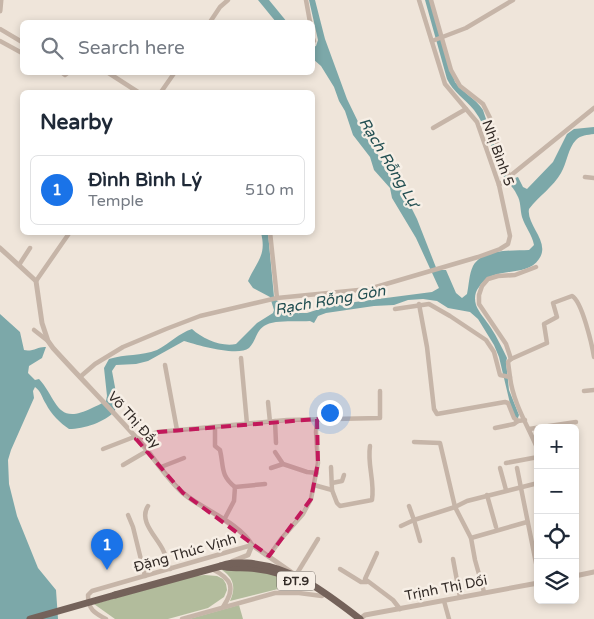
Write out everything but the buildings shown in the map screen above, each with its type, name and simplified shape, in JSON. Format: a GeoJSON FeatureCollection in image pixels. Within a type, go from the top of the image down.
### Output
{"type":"FeatureCollection","features":[{"type":"Feature","properties":{"kind":"main road","name":"ĐT.9"},"geometry":{"type":"LineString","coordinates":[[224,564],[228,568],[262,570],[279,574],[300,583],[322,596],[354,619]]}},
{"type":"Feature","properties":{"kind":"main road","name":"ĐT.9"},"geometry":{"type":"LineString","coordinates":[[30,619],[224,564],[256,564],[296,575],[360,619]]}},
{"type":"Feature","properties":{"kind":"street"},"geometry":{"type":"LineString","coordinates":[[0,11],[1,0]]}},
{"type":"Feature","properties":{"kind":"street"},"geometry":{"type":"LineString","coordinates":[[211,20],[220,7],[228,0]]}},
{"type":"Feature","properties":{"kind":"street"},"geometry":{"type":"LineString","coordinates":[[306,0],[310,20]]}},
{"type":"Feature","properties":{"kind":"street","name":"Nhị Bình 5"},"geometry":{"type":"LineString","coordinates":[[274,298],[369,289],[500,249],[509,243],[510,236],[499,185],[477,122],[444,84],[433,41],[419,0]]}},
{"type":"Feature","properties":{"kind":"street"},"geometry":{"type":"LineString","coordinates":[[432,0],[451,70],[460,86],[483,104],[490,118],[508,178]]}},
{"type":"Feature","properties":{"kind":"street"},"geometry":{"type":"LineString","coordinates":[[433,41],[466,28],[512,0]]}},
{"type":"Feature","properties":{"kind":"street"},"geometry":{"type":"LineString","coordinates":[[0,29],[20,41]]}},
{"type":"Feature","properties":{"kind":"street"},"geometry":{"type":"LineString","coordinates":[[0,41],[20,52]]}},
{"type":"Feature","properties":{"kind":"street"},"geometry":{"type":"LineString","coordinates":[[112,75],[135,90]]}},
{"type":"Feature","properties":{"kind":"street"},"geometry":{"type":"LineString","coordinates":[[162,90],[173,75]]}},
{"type":"Feature","properties":{"kind":"street"},"geometry":{"type":"LineString","coordinates":[[499,185],[594,108]]}},
{"type":"Feature","properties":{"kind":"street"},"geometry":{"type":"LineString","coordinates":[[433,128],[466,109]]}},
{"type":"Feature","properties":{"kind":"street"},"geometry":{"type":"LineString","coordinates":[[585,177],[594,178]]}},
{"type":"Feature","properties":{"kind":"street"},"geometry":{"type":"LineString","coordinates":[[0,248],[36,281],[68,235]]}},
{"type":"Feature","properties":{"kind":"street"},"geometry":{"type":"LineString","coordinates":[[80,377],[115,352],[166,329],[200,316],[274,298],[270,235]]}},
{"type":"Feature","properties":{"kind":"street"},"geometry":{"type":"LineString","coordinates":[[19,265],[30,248]]}},
{"type":"Feature","properties":{"kind":"street"},"geometry":{"type":"LineString","coordinates":[[511,359],[506,344],[479,304],[479,295],[482,286],[488,279],[498,276],[515,275],[536,267]]}},
{"type":"Feature","properties":{"kind":"street","name":"Võ Thị Đầy"},"geometry":{"type":"LineString","coordinates":[[36,281],[42,323],[48,341],[147,450],[183,493],[224,520],[249,540],[252,545],[296,575]]}},
{"type":"Feature","properties":{"kind":"street"},"geometry":{"type":"LineString","coordinates":[[534,441],[516,403],[507,377],[508,362],[547,343],[544,324],[557,317],[553,303],[572,296],[576,298],[594,357]]}},
{"type":"Feature","properties":{"kind":"street"},"geometry":{"type":"LineString","coordinates":[[395,309],[419,304],[432,304],[486,340],[492,348],[499,373],[507,377]]}},
{"type":"Feature","properties":{"kind":"street"},"geometry":{"type":"LineString","coordinates":[[419,304],[427,347],[434,409],[437,414],[505,402],[508,403],[514,418],[518,421]]}},
{"type":"Feature","properties":{"kind":"street"},"geometry":{"type":"LineString","coordinates":[[34,330],[48,341]]}},
{"type":"Feature","properties":{"kind":"street"},"geometry":{"type":"LineString","coordinates":[[241,358],[247,424]]}},
{"type":"Feature","properties":{"kind":"street"},"geometry":{"type":"LineString","coordinates":[[166,365],[177,430]]}},
{"type":"Feature","properties":{"kind":"street"},"geometry":{"type":"LineString","coordinates":[[584,391],[594,390]]}},
{"type":"Feature","properties":{"kind":"street"},"geometry":{"type":"LineString","coordinates":[[103,450],[148,434],[177,430],[317,419],[380,418],[380,391]]}},
{"type":"Feature","properties":{"kind":"street"},"geometry":{"type":"LineString","coordinates":[[268,402],[276,443]]}},
{"type":"Feature","properties":{"kind":"street"},"geometry":{"type":"LineString","coordinates":[[269,556],[303,514],[311,499],[318,463],[317,419]]}},
{"type":"Feature","properties":{"kind":"street"},"geometry":{"type":"LineString","coordinates":[[496,428],[525,420]]}},
{"type":"Feature","properties":{"kind":"street"},"geometry":{"type":"LineString","coordinates":[[529,429],[576,422]]}},
{"type":"Feature","properties":{"kind":"street"},"geometry":{"type":"LineString","coordinates":[[215,427],[215,446],[220,450],[222,471],[235,487],[234,501],[224,520]]}},
{"type":"Feature","properties":{"kind":"street"},"geometry":{"type":"LineString","coordinates":[[414,442],[440,443],[455,507],[471,538],[484,592]]}},
{"type":"Feature","properties":{"kind":"street"},"geometry":{"type":"LineString","coordinates":[[331,467],[332,490],[340,506],[372,500],[373,488],[368,459],[370,446]]}},
{"type":"Feature","properties":{"kind":"street"},"geometry":{"type":"LineString","coordinates":[[122,465],[147,450]]}},
{"type":"Feature","properties":{"kind":"street"},"geometry":{"type":"LineString","coordinates":[[275,452],[283,464]]}},
{"type":"Feature","properties":{"kind":"street"},"geometry":{"type":"LineString","coordinates":[[161,468],[184,458]]}},
{"type":"Feature","properties":{"kind":"street"},"geometry":{"type":"LineString","coordinates":[[506,463],[534,458]]}},
{"type":"Feature","properties":{"kind":"street"},"geometry":{"type":"LineString","coordinates":[[271,468],[283,464],[307,472],[317,473]]}},
{"type":"Feature","properties":{"kind":"street"},"geometry":{"type":"LineString","coordinates":[[500,468],[506,490]]}},
{"type":"Feature","properties":{"kind":"street"},"geometry":{"type":"LineString","coordinates":[[517,468],[535,559]]}},
{"type":"Feature","properties":{"kind":"street"},"geometry":{"type":"LineString","coordinates":[[332,483],[342,481],[344,475]]}},
{"type":"Feature","properties":{"kind":"street"},"geometry":{"type":"LineString","coordinates":[[401,526],[467,501],[534,483]]}},
{"type":"Feature","properties":{"kind":"street"},"geometry":{"type":"LineString","coordinates":[[235,487],[265,484]]}},
{"type":"Feature","properties":{"kind":"street"},"geometry":{"type":"LineString","coordinates":[[314,485],[332,490]]}},
{"type":"Feature","properties":{"kind":"street"},"geometry":{"type":"LineString","coordinates":[[487,495],[496,527]]}},
{"type":"Feature","properties":{"kind":"street"},"geometry":{"type":"LineString","coordinates":[[148,506],[145,518],[155,540],[163,550],[170,569]]}},
{"type":"Feature","properties":{"kind":"street"},"geometry":{"type":"LineString","coordinates":[[409,506],[420,541]]}},
{"type":"Feature","properties":{"kind":"street"},"geometry":{"type":"LineString","coordinates":[[128,515],[133,527],[145,576]]}},
{"type":"Feature","properties":{"kind":"street"},"geometry":{"type":"LineString","coordinates":[[471,538],[527,522]]}},
{"type":"Feature","properties":{"kind":"street"},"geometry":{"type":"LineString","coordinates":[[296,575],[318,539]]}},
{"type":"Feature","properties":{"kind":"street","name":"Đặng Thúc Vịnh"},"geometry":{"type":"LineString","coordinates":[[106,619],[96,614],[90,608],[88,594],[92,591],[252,545]]}},
{"type":"Feature","properties":{"kind":"street","name":"Đặng Thúc Vịnh"},"geometry":{"type":"LineString","coordinates":[[224,564],[248,555],[252,545]]}},
{"type":"Feature","properties":{"kind":"street"},"geometry":{"type":"LineString","coordinates":[[367,582],[365,579],[366,575],[377,553]]}},
{"type":"Feature","properties":{"kind":"street"},"geometry":{"type":"LineString","coordinates":[[453,559],[460,597]]}},
{"type":"Feature","properties":{"kind":"street"},"geometry":{"type":"LineString","coordinates":[[211,568],[226,578],[231,588],[231,594],[223,607]]}},
{"type":"Feature","properties":{"kind":"street"},"geometry":{"type":"LineString","coordinates":[[340,569],[361,582],[367,582],[392,600],[400,609]]}},
{"type":"Feature","properties":{"kind":"street"},"geometry":{"type":"LineString","coordinates":[[579,575],[594,572]]}},
{"type":"Feature","properties":{"kind":"street","name":"Trịnh Thị Dối"},"geometry":{"type":"LineString","coordinates":[[360,619],[365,615],[534,584]]}},
{"type":"Feature","properties":{"kind":"street"},"geometry":{"type":"LineString","coordinates":[[182,619],[275,593],[299,593],[322,596]]}},
{"type":"Feature","properties":{"kind":"street"},"geometry":{"type":"LineString","coordinates":[[444,601],[449,619]]}},
{"type":"Feature","properties":{"kind":"highlighted area"},"geometry":{"type":"Polygon","coordinates":[[[317,419],[318,463],[311,499],[269,556],[183,493],[136,439],[158,432],[317,419]]]}},
{"type":"Feature","properties":{"kind":"green space"},"geometry":{"type":"Polygon","coordinates":[[[222,570],[266,571],[304,587],[286,587],[230,601],[233,584],[229,576],[222,570]]]}},
{"type":"Feature","properties":{"kind":"green space"},"geometry":{"type":"Polygon","coordinates":[[[195,576],[217,576],[223,579],[227,590],[224,597],[208,608],[168,619],[115,619],[94,604],[195,576]]]}},
{"type":"Feature","properties":{"kind":"green space"},"geometry":{"type":"Polygon","coordinates":[[[239,605],[243,619],[189,619],[239,605]]]}},
{"type":"Feature","properties":{"kind":"water"},"geometry":{"type":"Polygon","coordinates":[[[258,0],[269,0],[285,20],[274,20],[258,0]]]}},
{"type":"Feature","properties":{"kind":"water"},"geometry":{"type":"Polygon","coordinates":[[[309,0],[315,0],[325,39],[347,99],[363,132],[407,199],[437,270],[446,270],[456,293],[462,298],[467,294],[472,269],[478,260],[491,253],[529,250],[534,245],[522,217],[518,197],[502,174],[483,124],[474,110],[456,92],[447,79],[425,0],[430,0],[455,82],[483,110],[502,167],[509,180],[518,177],[523,187],[527,189],[553,162],[567,134],[574,129],[594,127],[594,134],[580,137],[573,143],[558,178],[529,209],[531,221],[542,246],[542,253],[539,259],[526,269],[501,273],[485,280],[476,293],[477,308],[493,331],[507,358],[509,390],[519,415],[518,418],[512,412],[499,357],[478,319],[470,312],[448,308],[437,301],[423,299],[408,300],[394,305],[326,313],[318,316],[314,323],[310,321],[273,322],[264,326],[249,348],[244,350],[227,351],[184,341],[148,361],[116,365],[112,371],[117,398],[115,411],[100,422],[81,428],[69,429],[62,424],[50,411],[35,387],[33,391],[34,398],[8,460],[9,484],[17,516],[38,568],[56,590],[58,619],[0,619],[0,314],[20,332],[24,350],[46,347],[42,358],[29,366],[28,373],[35,380],[39,379],[59,408],[71,414],[80,413],[106,401],[104,368],[109,359],[157,350],[192,329],[201,336],[213,341],[230,345],[236,344],[257,323],[273,313],[274,310],[270,297],[253,288],[248,281],[262,253],[261,235],[268,235],[274,297],[284,307],[295,313],[307,313],[332,305],[432,292],[439,288],[416,238],[392,198],[390,188],[374,170],[370,157],[353,135],[334,87],[321,66],[315,61],[315,46],[318,40],[309,0]]]}},
{"type":"Feature","properties":{"kind":"place","name":"Đình Bình Lý"},"geometry":{"type":"Point","coordinates":[107,570]}},
{"type":"Feature","properties":{"kind":"water label","name":"Rạch Rỗng Lự"},"geometry":{"type":"Point","coordinates":[389,162]}},
{"type":"Feature","properties":{"kind":"water label","name":"Rạch Rỗng Gòn"},"geometry":{"type":"Point","coordinates":[330,300]}}]}
